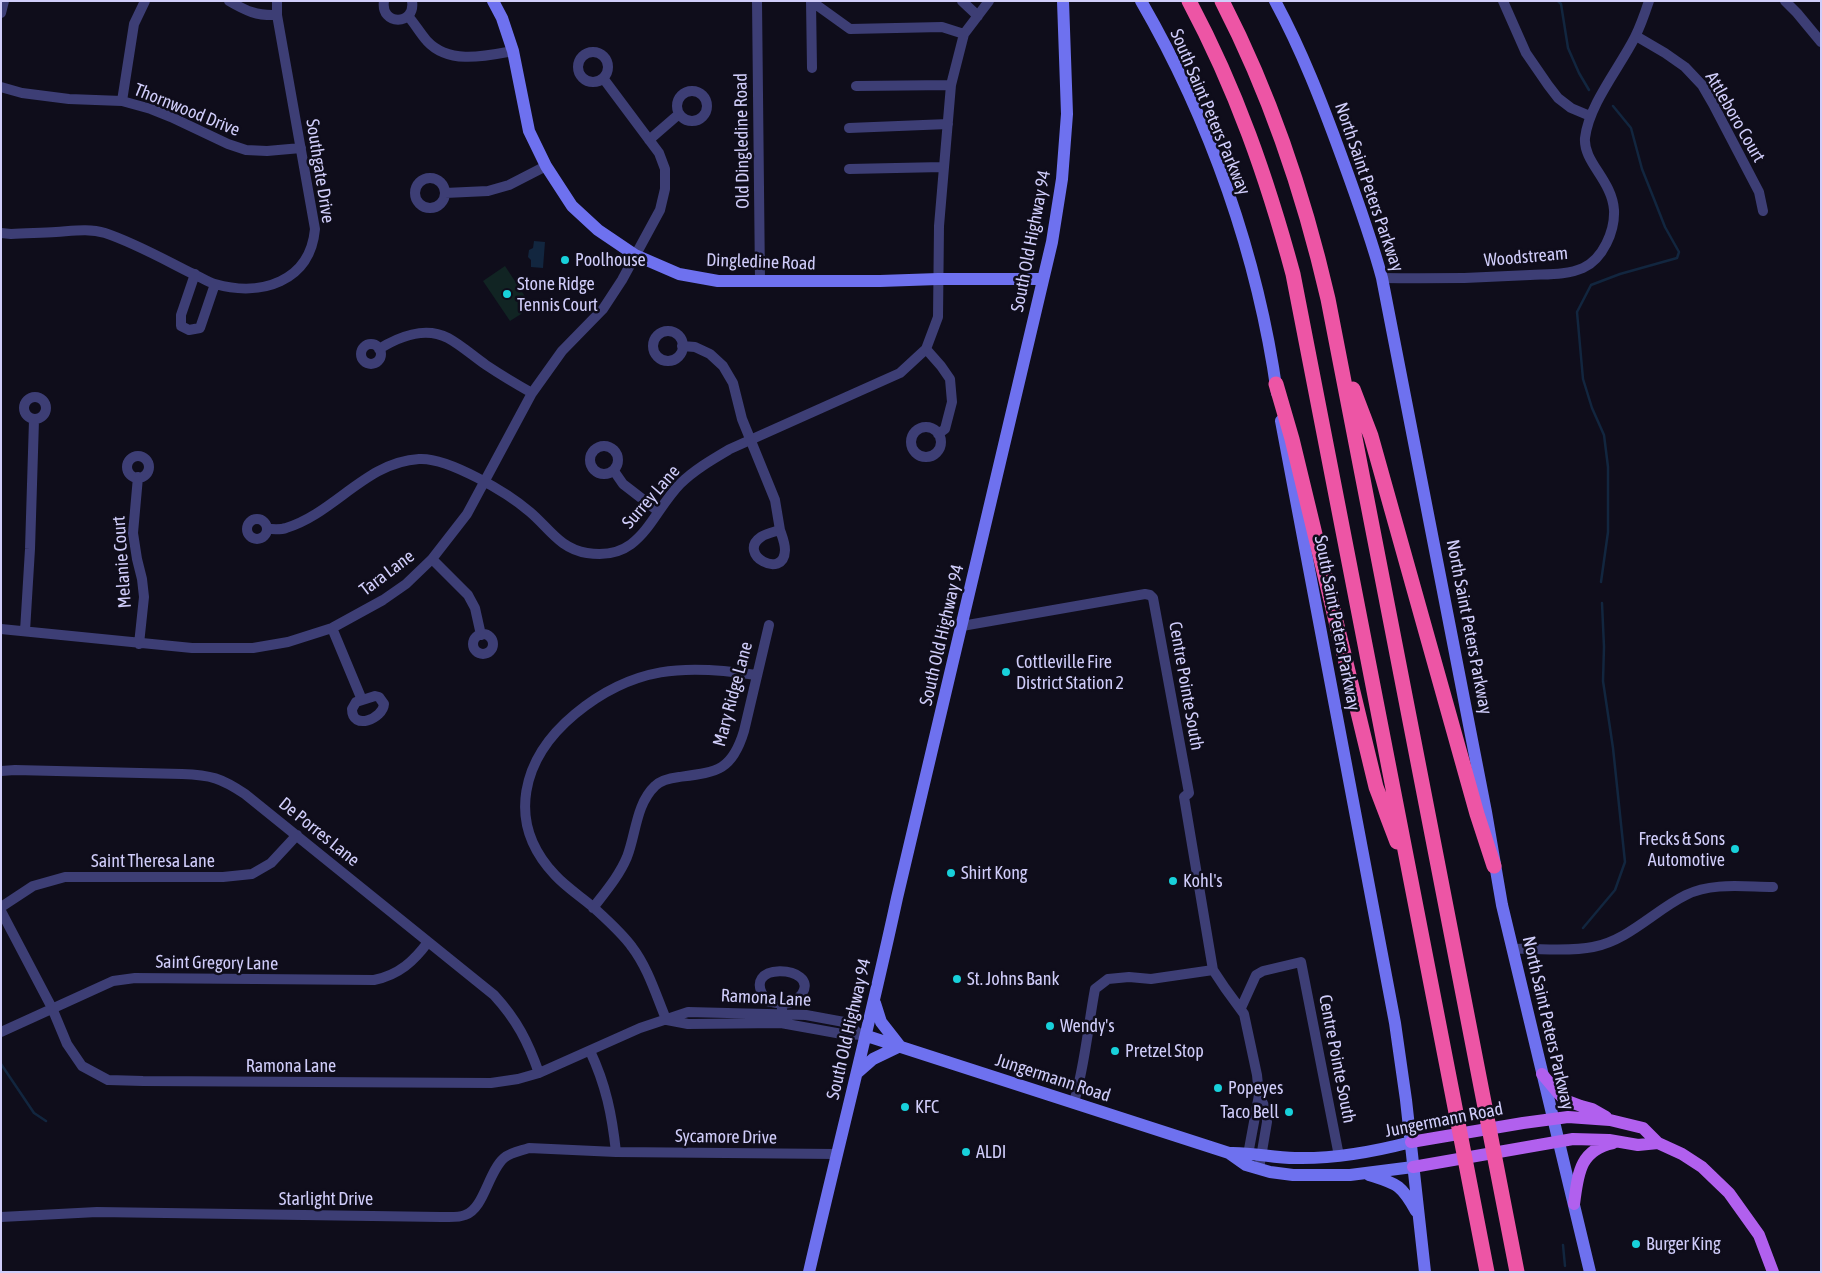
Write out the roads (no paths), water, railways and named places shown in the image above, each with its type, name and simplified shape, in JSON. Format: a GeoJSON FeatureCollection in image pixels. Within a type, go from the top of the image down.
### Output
{"type":"FeatureCollection","features":[{"type":"Feature","properties":{"kind":"highway"},"geometry":{"type":"LineString","coordinates":[[1189,1],[1224,72],[1251,138],[1274,203],[1293,274],[1487,1272]]}},
{"type":"Feature","properties":{"kind":"highway"},"geometry":{"type":"LineString","coordinates":[[1222,1],[1256,75],[1289,156],[1317,250],[1338,348],[1516,1272]]}},
{"type":"Feature","properties":{"kind":"highway"},"geometry":{"type":"LineString","coordinates":[[1338,348],[1370,436],[1477,814],[1494,866]]}},
{"type":"Feature","properties":{"kind":"highway"},"geometry":{"type":"LineString","coordinates":[[1276,384],[1292,439],[1376,787],[1412,882]]}},
{"type":"Feature","properties":{"kind":"main road","name":"Dingledine Road"},"geometry":{"type":"LineString","coordinates":[[493,1],[502,18],[513,50],[529,131],[546,166],[572,206],[598,230],[635,255],[679,274],[718,281],[1042,279]]}},
{"type":"Feature","properties":{"kind":"main road","name":"South Old Highway 94"},"geometry":{"type":"LineString","coordinates":[[809,1272],[857,1073],[864,1036],[875,1003],[897,898],[1058,212],[1067,114],[1063,1]]}},
{"type":"Feature","properties":{"kind":"main road","name":"South Saint Peters Parkway"},"geometry":{"type":"LineString","coordinates":[[1141,1],[1187,91],[1223,181],[1254,280],[1276,384],[1284,440],[1395,1023],[1426,1272]]}},
{"type":"Feature","properties":{"kind":"main road","name":"North Saint Peters Parkway"},"geometry":{"type":"LineString","coordinates":[[1276,1],[1308,70],[1327,117],[1371,237],[1382,278],[1486,812],[1494,866],[1512,949],[1590,1272]]}},
{"type":"Feature","properties":{"kind":"main road"},"geometry":{"type":"LineString","coordinates":[[857,1073],[873,1059],[900,1046],[882,1022],[875,1003]]}},
{"type":"Feature","properties":{"kind":"main road","name":"Jungermann Road"},"geometry":{"type":"LineString","coordinates":[[864,1036],[1229,1153],[1246,1166],[1293,1175],[1364,1174],[1558,1141],[1591,1138],[1638,1145],[1658,1143]]}},
{"type":"Feature","properties":{"kind":"main road"},"geometry":{"type":"LineString","coordinates":[[1542,1074],[1565,1100],[1592,1108],[1610,1120]]}},
{"type":"Feature","properties":{"kind":"main road","name":"Jungermann Road"},"geometry":{"type":"LineString","coordinates":[[1229,1153],[1249,1152],[1272,1157],[1298,1158],[1340,1156],[1366,1153],[1411,1142],[1553,1118],[1589,1117],[1610,1120],[1643,1128],[1658,1143],[1682,1154],[1702,1167],[1729,1193],[1759,1236],[1773,1272]]}},
{"type":"Feature","properties":{"kind":"main road"},"geometry":{"type":"LineString","coordinates":[[1574,1204],[1579,1173],[1588,1155],[1605,1145],[1620,1142]]}},
{"type":"Feature","properties":{"kind":"main road"},"geometry":{"type":"LineString","coordinates":[[1364,1174],[1399,1185],[1406,1193],[1419,1217]]}},
{"type":"Feature","properties":{"kind":"street"},"geometry":{"type":"LineString","coordinates":[[1,14],[4,1]]}},
{"type":"Feature","properties":{"kind":"street"},"geometry":{"type":"LineString","coordinates":[[122,101],[134,24],[145,1]]}},
{"type":"Feature","properties":{"kind":"street"},"geometry":{"type":"LineString","coordinates":[[229,1],[261,16],[277,15]]}},
{"type":"Feature","properties":{"kind":"street","name":"Southgate Drive"},"geometry":{"type":"LineString","coordinates":[[1,233],[94,231],[105,233],[215,284],[242,288],[273,286],[293,275],[306,258],[312,245],[315,229],[277,15],[277,1]]}},
{"type":"Feature","properties":{"kind":"street"},"geometry":{"type":"LineString","coordinates":[[384,1],[384,9],[389,17],[398,20],[408,16],[412,9],[412,1]]}},
{"type":"Feature","properties":{"kind":"street","name":"Old Dingledine Road"},"geometry":{"type":"LineString","coordinates":[[757,1],[760,281]]}},
{"type":"Feature","properties":{"kind":"street"},"geometry":{"type":"LineString","coordinates":[[812,68],[811,1],[850,29],[942,27],[964,34]]}},
{"type":"Feature","properties":{"kind":"street"},"geometry":{"type":"LineString","coordinates":[[962,1],[978,16]]}},
{"type":"Feature","properties":{"kind":"street"},"geometry":{"type":"LineString","coordinates":[[938,434],[945,429],[952,402],[950,380],[926,349],[938,317],[943,167],[951,85],[964,34],[989,1]]}},
{"type":"Feature","properties":{"kind":"street"},"geometry":{"type":"LineString","coordinates":[[1503,1],[1526,53],[1543,79],[1558,98],[1571,108],[1590,116]]}},
{"type":"Feature","properties":{"kind":"street","name":"Woodstream"},"geometry":{"type":"LineString","coordinates":[[1382,278],[1502,276],[1568,272],[1584,267],[1598,255],[1607,242],[1614,211],[1612,195],[1586,151],[1585,138],[1590,116],[1636,36],[1649,1]]}},
{"type":"Feature","properties":{"kind":"street"},"geometry":{"type":"LineString","coordinates":[[1785,1],[1821,42]]}},
{"type":"Feature","properties":{"kind":"street"},"geometry":{"type":"LineString","coordinates":[[408,16],[428,42],[441,51],[459,56],[478,58],[513,50]]}},
{"type":"Feature","properties":{"kind":"street","name":"Attleboro Court"},"geometry":{"type":"LineString","coordinates":[[1636,36],[1685,67],[1702,85],[1759,192],[1763,212]]}},
{"type":"Feature","properties":{"kind":"street","name":"Tara Lane"},"geometry":{"type":"LineString","coordinates":[[1,629],[192,648],[253,648],[288,642],[332,628],[383,600],[406,584],[432,559],[467,514],[532,394],[562,351],[604,309],[660,210],[665,188],[665,169],[659,153],[602,78]]}},
{"type":"Feature","properties":{"kind":"street"},"geometry":{"type":"LineString","coordinates":[[856,86],[951,85]]}},
{"type":"Feature","properties":{"kind":"street","name":"Thornwood Drive"},"geometry":{"type":"LineString","coordinates":[[1,87],[69,99],[122,101],[151,109],[228,144],[246,150],[267,152],[301,148]]}},
{"type":"Feature","properties":{"kind":"street"},"geometry":{"type":"LineString","coordinates":[[649,140],[679,114]]}},
{"type":"Feature","properties":{"kind":"street"},"geometry":{"type":"LineString","coordinates":[[849,128],[948,124]]}},
{"type":"Feature","properties":{"kind":"street"},"geometry":{"type":"LineString","coordinates":[[445,193],[488,192],[510,185],[546,166]]}},
{"type":"Feature","properties":{"kind":"street"},"geometry":{"type":"LineString","coordinates":[[849,169],[943,167]]}},
{"type":"Feature","properties":{"kind":"street"},"geometry":{"type":"LineString","coordinates":[[195,274],[181,314],[181,326],[189,330],[200,328],[215,284]]}},
{"type":"Feature","properties":{"kind":"street"},"geometry":{"type":"LineString","coordinates":[[379,349],[395,339],[412,335],[430,332],[441,335],[449,338],[486,365],[532,394]]}},
{"type":"Feature","properties":{"kind":"street"},"geometry":{"type":"LineString","coordinates":[[682,346],[710,354],[723,366],[733,383],[750,440],[775,500],[780,530]]}},
{"type":"Feature","properties":{"kind":"street","name":"Surrey Lane"},"geometry":{"type":"LineString","coordinates":[[268,529],[285,529],[303,521],[326,509],[362,480],[398,463],[417,459],[440,461],[458,467],[484,482],[529,511],[562,544],[578,552],[598,555],[614,553],[630,546],[646,531],[658,511],[680,484],[708,462],[750,440],[900,373],[926,349]]}},
{"type":"Feature","properties":{"kind":"street"},"geometry":{"type":"LineString","coordinates":[[25,631],[30,550],[34,420]]}},
{"type":"Feature","properties":{"kind":"street"},"geometry":{"type":"LineString","coordinates":[[614,471],[623,484],[658,511]]}},
{"type":"Feature","properties":{"kind":"street","name":"Melanie Court"},"geometry":{"type":"LineString","coordinates":[[138,478],[133,533],[144,597],[139,644]]}},
{"type":"Feature","properties":{"kind":"street"},"geometry":{"type":"LineString","coordinates":[[432,559],[468,595],[475,608],[481,635]]}},
{"type":"Feature","properties":{"kind":"street","name":"Centre Pointe South"},"geometry":{"type":"LineString","coordinates":[[962,626],[1145,594],[1153,598],[1189,793],[1184,797],[1213,970],[1241,1008],[1247,1023],[1259,1095],[1267,1112],[1259,1169]]}},
{"type":"Feature","properties":{"kind":"street","name":"Mary Ridge Lane"},"geometry":{"type":"LineString","coordinates":[[593,908],[620,872],[628,854],[646,795],[657,784],[669,778],[714,772],[733,758],[740,746],[769,625]]}},
{"type":"Feature","properties":{"kind":"street"},"geometry":{"type":"LineString","coordinates":[[332,628],[362,700]]}},
{"type":"Feature","properties":{"kind":"street"},"geometry":{"type":"LineString","coordinates":[[666,1019],[642,963],[632,947],[593,908],[550,870],[535,849],[526,826],[525,795],[528,782],[544,748],[559,728],[576,712],[600,695],[630,680],[667,671],[695,668],[756,675]]}},
{"type":"Feature","properties":{"kind":"street","name":"De Porres Lane"},"geometry":{"type":"LineString","coordinates":[[1,771],[35,770],[207,775],[227,782],[297,835],[494,995],[509,1011],[522,1032],[539,1073]]}},
{"type":"Feature","properties":{"kind":"street","name":"Saint Theresa Lane"},"geometry":{"type":"LineString","coordinates":[[1,909],[33,886],[65,877],[223,877],[252,874],[271,863],[297,835]]}},
{"type":"Feature","properties":{"kind":"street"},"geometry":{"type":"LineString","coordinates":[[1512,949],[1592,947],[1611,941],[1630,931],[1687,894],[1704,888],[1773,887]]}},
{"type":"Feature","properties":{"kind":"street","name":"Ramona Lane"},"geometry":{"type":"LineString","coordinates":[[1,909],[52,1008],[66,1044],[82,1066],[108,1080],[143,1082],[491,1083],[518,1079],[539,1073],[640,1028],[688,1012],[782,1014],[850,1035],[864,1036]]}},
{"type":"Feature","properties":{"kind":"street","name":"Saint Gregory Lane"},"geometry":{"type":"LineString","coordinates":[[1,1032],[113,981],[135,978],[374,980],[387,977],[405,968],[428,942]]}},
{"type":"Feature","properties":{"kind":"street","name":"Centre Pointe South"},"geometry":{"type":"LineString","coordinates":[[1241,1008],[1256,975],[1263,971],[1301,962],[1340,1156]]}},
{"type":"Feature","properties":{"kind":"street"},"geometry":{"type":"LineString","coordinates":[[1074,1102],[1081,1078],[1088,1021],[1095,989],[1108,979],[1129,977],[1151,978],[1213,970]]}},
{"type":"Feature","properties":{"kind":"street"},"geometry":{"type":"LineString","coordinates":[[774,972],[799,975],[805,985],[804,991],[782,1014],[767,1001],[759,988],[760,980],[774,972]]}},
{"type":"Feature","properties":{"kind":"street"},"geometry":{"type":"LineString","coordinates":[[716,1012],[716,1023]]}},
{"type":"Feature","properties":{"kind":"street","name":"Ramona Lane"},"geometry":{"type":"LineString","coordinates":[[666,1019],[688,1024],[716,1023],[782,1014]]}},
{"type":"Feature","properties":{"kind":"street"},"geometry":{"type":"LineString","coordinates":[[590,1051],[602,1076],[609,1102],[616,1152]]}},
{"type":"Feature","properties":{"kind":"street","name":"Centre Pointe South"},"geometry":{"type":"LineString","coordinates":[[1246,1166],[1259,1095]]}},
{"type":"Feature","properties":{"kind":"street","name":"Starlight Drive"},"geometry":{"type":"LineString","coordinates":[[1,1217],[97,1212],[442,1217],[465,1215],[477,1205],[496,1166],[505,1157],[515,1152],[537,1148],[616,1152]]}},
{"type":"Feature","properties":{"kind":"street","name":"Sycamore Drive"},"geometry":{"type":"LineString","coordinates":[[616,1152],[836,1154]]}},
{"type":"Feature","properties":{"kind":"water"},"geometry":{"type":"Polygon","coordinates":[[[534,241],[545,242],[543,268],[531,267],[531,260],[528,257],[529,250],[533,248],[534,241]]]}},
{"type":"Feature","properties":{"kind":"waterway"},"geometry":{"type":"LineString","coordinates":[[1558,1],[1561,4],[1568,48],[1589,90]]}},
{"type":"Feature","properties":{"kind":"waterway"},"geometry":{"type":"LineString","coordinates":[[1601,582],[1608,532],[1608,467],[1604,435],[1592,408],[1583,379],[1577,312],[1591,285],[1620,274],[1677,258],[1679,252],[1665,227],[1642,169],[1631,128],[1613,106]]}},
{"type":"Feature","properties":{"kind":"waterway"},"geometry":{"type":"LineString","coordinates":[[1583,928],[1615,890],[1625,862],[1613,748],[1603,681],[1602,603]]}},
{"type":"Feature","properties":{"kind":"waterway"},"geometry":{"type":"LineString","coordinates":[[1,1064],[34,1113],[46,1121]]}},
{"type":"Feature","properties":{"kind":"waterway"},"geometry":{"type":"LineString","coordinates":[[1563,1245],[1565,1266]]}},
{"type":"Feature","properties":{"kind":"place","name":"Poolhouse"},"geometry":{"type":"Point","coordinates":[565,260]}},
{"type":"Feature","properties":{"kind":"place","name":"Stone Ridge Tennis Court"},"geometry":{"type":"Point","coordinates":[507,294]}},
{"type":"Feature","properties":{"kind":"place","name":"Cottleville Fire District Station 2"},"geometry":{"type":"Point","coordinates":[1006,672]}},
{"type":"Feature","properties":{"kind":"place","name":"Frecks & Sons Automotive"},"geometry":{"type":"Point","coordinates":[1735,849]}},
{"type":"Feature","properties":{"kind":"place","name":"Shirt Kong"},"geometry":{"type":"Point","coordinates":[951,873]}},
{"type":"Feature","properties":{"kind":"place","name":"Kohl's"},"geometry":{"type":"Point","coordinates":[1173,881]}},
{"type":"Feature","properties":{"kind":"place","name":"St. Johns Bank"},"geometry":{"type":"Point","coordinates":[957,979]}},
{"type":"Feature","properties":{"kind":"place","name":"Wendy's"},"geometry":{"type":"Point","coordinates":[1050,1026]}},
{"type":"Feature","properties":{"kind":"place","name":"Pretzel Stop"},"geometry":{"type":"Point","coordinates":[1115,1051]}},
{"type":"Feature","properties":{"kind":"place","name":"Popeyes"},"geometry":{"type":"Point","coordinates":[1218,1088]}},
{"type":"Feature","properties":{"kind":"place","name":"KFC"},"geometry":{"type":"Point","coordinates":[905,1107]}},
{"type":"Feature","properties":{"kind":"place","name":"Taco Bell"},"geometry":{"type":"Point","coordinates":[1289,1112]}},
{"type":"Feature","properties":{"kind":"place","name":"ALDI"},"geometry":{"type":"Point","coordinates":[966,1152]}},
{"type":"Feature","properties":{"kind":"place","name":"Burger King"},"geometry":{"type":"Point","coordinates":[1636,1244]}}]}
